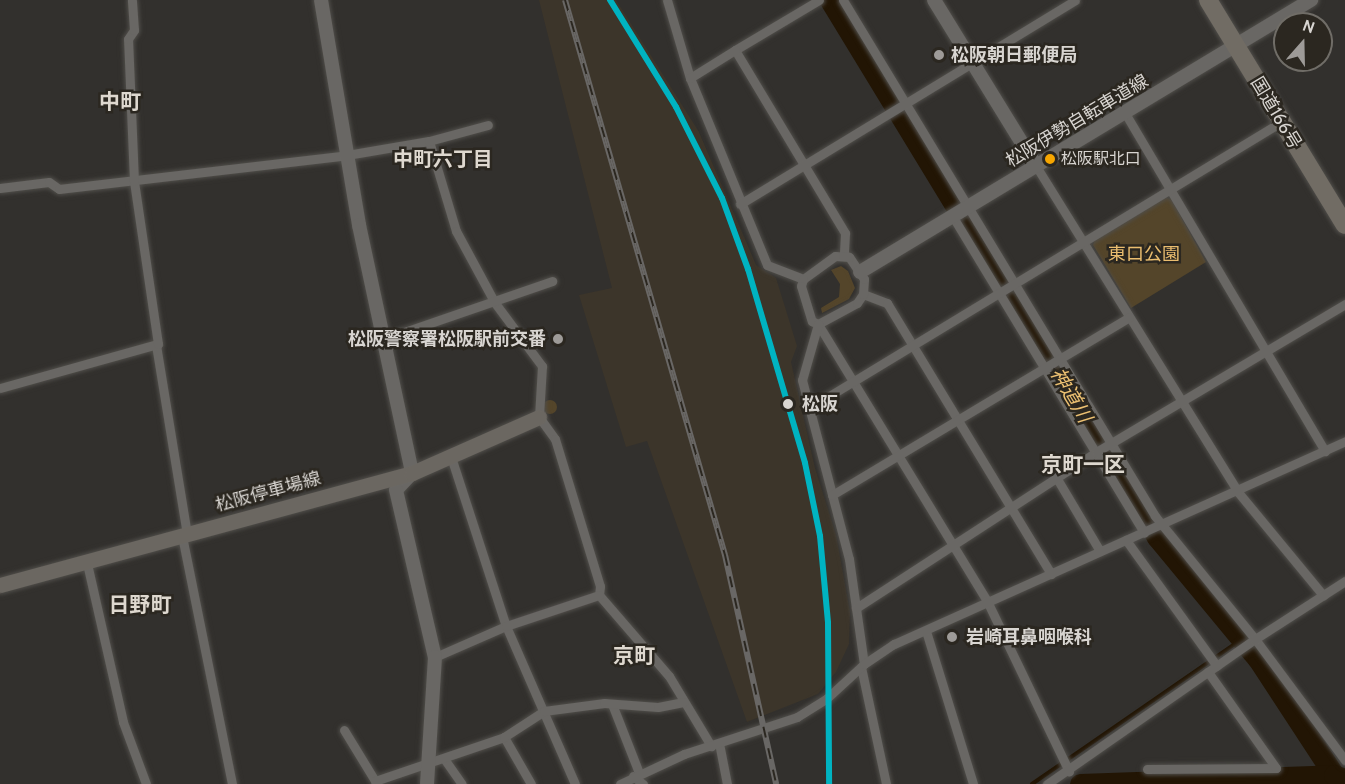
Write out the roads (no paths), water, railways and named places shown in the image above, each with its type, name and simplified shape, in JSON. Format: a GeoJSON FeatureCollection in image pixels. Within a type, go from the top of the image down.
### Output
{"type":"FeatureCollection","features":[{"type":"Feature","properties":{"kind":"highway","name":"国道166号"},"geometry":{"type":"LineString","coordinates":[[1208,0],[1345,225]]}},
{"type":"Feature","properties":{"kind":"main road","name":"松阪停車場線"},"geometry":{"type":"LineString","coordinates":[[0,585],[412,473],[539,417]]}},
{"type":"Feature","properties":{"kind":"street"},"geometry":{"type":"LineString","coordinates":[[132,0],[134,30],[128,39],[134,181],[185,535],[232,784]]}},
{"type":"Feature","properties":{"kind":"street"},"geometry":{"type":"LineString","coordinates":[[321,0],[347,155],[412,473],[396,490],[435,657],[427,784]]}},
{"type":"Feature","properties":{"kind":"street"},"geometry":{"type":"LineString","coordinates":[[690,78],[819,0]]}},
{"type":"Feature","properties":{"kind":"street"},"geometry":{"type":"LineString","coordinates":[[843,0],[1161,525],[1255,639],[1345,760]]}},
{"type":"Feature","properties":{"kind":"street"},"geometry":{"type":"LineString","coordinates":[[934,0],[1083,241],[1179,403],[1238,492],[1323,595]]}},
{"type":"Feature","properties":{"kind":"street"},"geometry":{"type":"LineString","coordinates":[[740,204],[1075,0]]}},
{"type":"Feature","properties":{"kind":"street","name":"松阪伊勢自転車道線"},"geometry":{"type":"LineString","coordinates":[[860,272],[1125,112],[1236,48],[1311,0]]}},
{"type":"Feature","properties":{"kind":"street"},"geometry":{"type":"LineString","coordinates":[[668,2],[690,78],[740,204],[767,264],[803,279]]}},
{"type":"Feature","properties":{"kind":"street"},"geometry":{"type":"LineString","coordinates":[[735,50],[845,233],[844,255],[860,272],[863,294],[857,303],[818,324],[802,380],[811,407],[849,559],[863,665],[886,784]]}},
{"type":"Feature","properties":{"kind":"street"},"geometry":{"type":"LineString","coordinates":[[1125,112],[1325,451]]}},
{"type":"Feature","properties":{"kind":"street"},"geometry":{"type":"LineString","coordinates":[[811,407],[1281,122]]}},
{"type":"Feature","properties":{"kind":"street"},"geometry":{"type":"LineString","coordinates":[[0,188],[49,182],[59,189],[347,155],[429,141],[488,125]]}},
{"type":"Feature","properties":{"kind":"street"},"geometry":{"type":"LineString","coordinates":[[429,141],[456,231],[495,303],[542,366],[539,417],[555,439],[600,586],[599,595],[669,676],[684,702],[715,744],[727,784]]}},
{"type":"Feature","properties":{"kind":"street"},"geometry":{"type":"LineString","coordinates":[[953,217],[1144,533]]}},
{"type":"Feature","properties":{"kind":"street"},"geometry":{"type":"LineString","coordinates":[[844,255],[835,256],[803,279],[801,286],[812,321],[818,324],[854,381],[988,603],[1066,765]]}},
{"type":"Feature","properties":{"kind":"street"},"geometry":{"type":"LineString","coordinates":[[384,339],[495,303],[552,281]]}},
{"type":"Feature","properties":{"kind":"street"},"geometry":{"type":"LineString","coordinates":[[863,294],[886,303],[960,420],[1051,574]]}},
{"type":"Feature","properties":{"kind":"street"},"geometry":{"type":"LineString","coordinates":[[856,608],[1096,452],[1345,304]]}},
{"type":"Feature","properties":{"kind":"street"},"geometry":{"type":"LineString","coordinates":[[832,495],[1129,317]]}},
{"type":"Feature","properties":{"kind":"street"},"geometry":{"type":"LineString","coordinates":[[0,388],[156,345]]}},
{"type":"Feature","properties":{"kind":"street"},"geometry":{"type":"LineString","coordinates":[[620,784],[636,775],[715,744],[797,717],[826,699],[863,665],[926,631],[1100,551],[1238,492],[1345,441]]}},
{"type":"Feature","properties":{"kind":"street"},"geometry":{"type":"LineString","coordinates":[[451,457],[506,626],[575,784]]}},
{"type":"Feature","properties":{"kind":"street"},"geometry":{"type":"LineString","coordinates":[[1056,477],[1100,551]]}},
{"type":"Feature","properties":{"kind":"street"},"geometry":{"type":"LineString","coordinates":[[1126,540],[1214,662]]}},
{"type":"Feature","properties":{"kind":"street"},"geometry":{"type":"LineString","coordinates":[[86,560],[123,722],[146,784]]}},
{"type":"Feature","properties":{"kind":"street"},"geometry":{"type":"LineString","coordinates":[[1047,784],[1066,765],[1208,672],[1214,662],[1240,650],[1345,581]]}},
{"type":"Feature","properties":{"kind":"street"},"geometry":{"type":"LineString","coordinates":[[435,657],[506,626],[599,595]]}},
{"type":"Feature","properties":{"kind":"street"},"geometry":{"type":"LineString","coordinates":[[926,631],[973,784]]}},
{"type":"Feature","properties":{"kind":"street"},"geometry":{"type":"LineString","coordinates":[[1147,769],[1276,768],[1208,672]]}},
{"type":"Feature","properties":{"kind":"street"},"geometry":{"type":"LineString","coordinates":[[344,730],[376,782],[445,760],[504,737],[543,711],[612,704],[658,707],[684,702]]}},
{"type":"Feature","properties":{"kind":"street"},"geometry":{"type":"LineString","coordinates":[[612,704],[636,775],[643,784]]}},
{"type":"Feature","properties":{"kind":"street"},"geometry":{"type":"LineString","coordinates":[[504,737],[531,784]]}},
{"type":"Feature","properties":{"kind":"street"},"geometry":{"type":"LineString","coordinates":[[445,760],[462,784]]}},
{"type":"Feature","properties":{"kind":"waterway","name":"神道川"},"geometry":{"type":"LineString","coordinates":[[830,0],[1157,537],[1258,659],[1334,775]]}},
{"type":"Feature","properties":{"kind":"waterway"},"geometry":{"type":"LineString","coordinates":[[1032,784],[1242,639]]}},
{"type":"Feature","properties":{"kind":"waterway"},"geometry":{"type":"LineString","coordinates":[[1080,784],[1334,775],[1345,779]]}},
{"type":"Feature","properties":{"kind":"railway"},"geometry":{"type":"LineString","coordinates":[[565,0],[725,555],[776,784]]}},
{"type":"Feature","properties":{"kind":"place","name":"松阪朝日郵便局"},"geometry":{"type":"Point","coordinates":[939,55]}},
{"type":"Feature","properties":{"kind":"place","name":"松阪駅北口"},"geometry":{"type":"Point","coordinates":[1050,159]}},
{"type":"Feature","properties":{"kind":"place","name":"松阪警察署松阪駅前交番"},"geometry":{"type":"Point","coordinates":[558,339]}},
{"type":"Feature","properties":{"kind":"place","name":"松阪"},"geometry":{"type":"Point","coordinates":[788,404]}},
{"type":"Feature","properties":{"kind":"place","name":"岩崎耳鼻咽喉科"},"geometry":{"type":"Point","coordinates":[952,637]}},
{"type":"Feature","properties":{"kind":"district","name":"中町"},"geometry":{"type":"Point","coordinates":[120,102]}},
{"type":"Feature","properties":{"kind":"district","name":"中町六丁目"},"geometry":{"type":"Point","coordinates":[443,159]}},
{"type":"Feature","properties":{"kind":"district","name":"京町一区"},"geometry":{"type":"Point","coordinates":[1083,465]}},
{"type":"Feature","properties":{"kind":"district","name":"日野町"},"geometry":{"type":"Point","coordinates":[140,605]}},
{"type":"Feature","properties":{"kind":"district","name":"京町"},"geometry":{"type":"Point","coordinates":[634,656]}},
{"type":"Feature","properties":{"kind":"park label","name":"東口公園"},"geometry":{"type":"Point","coordinates":[1144,254]}}]}
